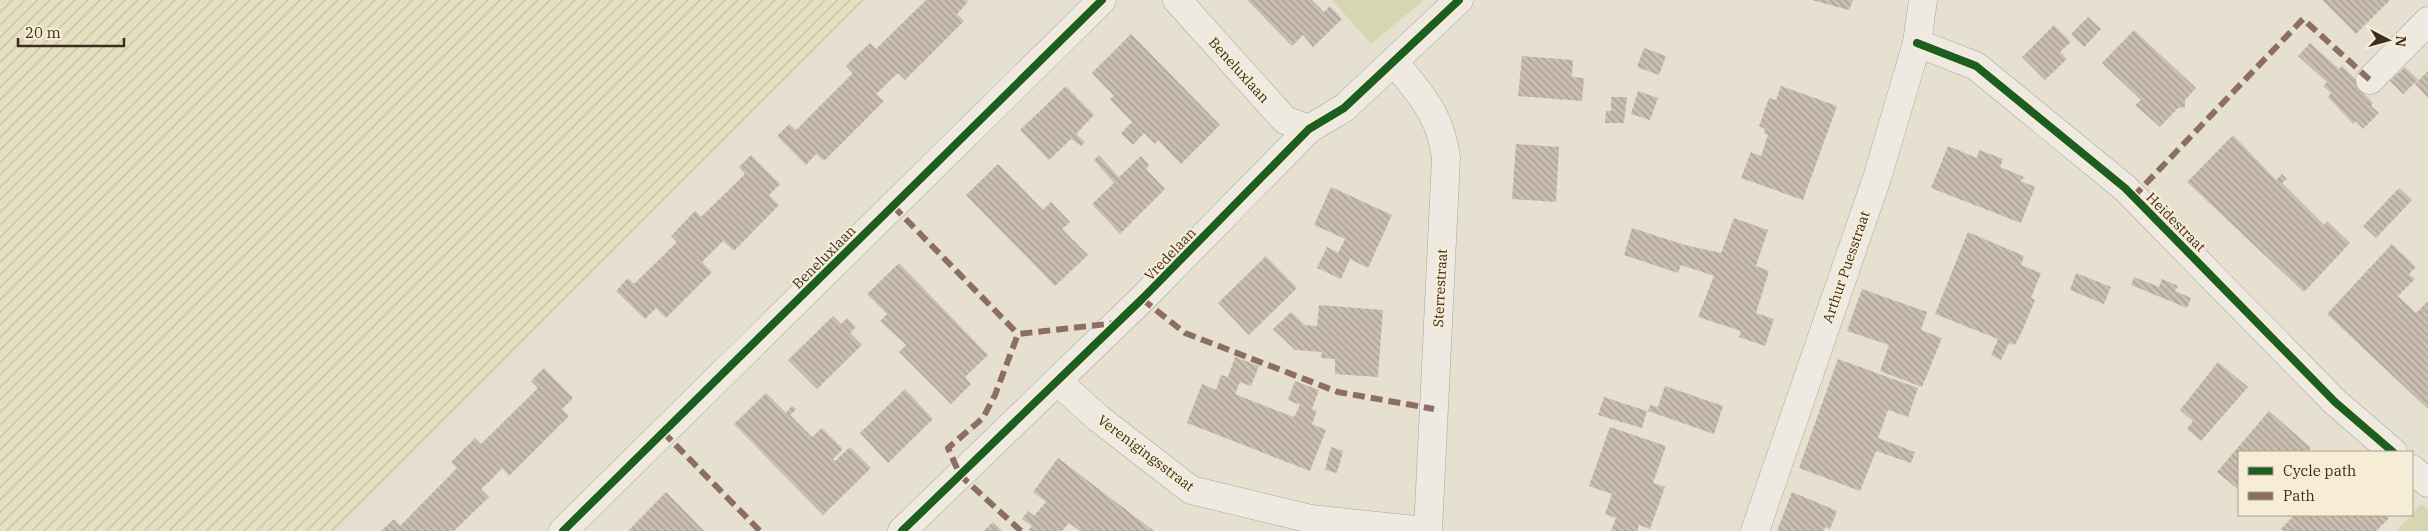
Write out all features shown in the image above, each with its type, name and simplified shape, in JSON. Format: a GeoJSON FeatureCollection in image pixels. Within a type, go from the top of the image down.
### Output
{"type":"FeatureCollection","features":[{"type":"Feature","properties":{"kind":"street","name":"Beneluxlaan"},"geometry":{"type":"LineString","coordinates":[[563,531],[1102,0]]}},
{"type":"Feature","properties":{"kind":"street","name":"Beneluxlaan"},"geometry":{"type":"LineString","coordinates":[[1177,0],[1285,120],[1309,129]]}},
{"type":"Feature","properties":{"kind":"street","name":"Vredelaan"},"geometry":{"type":"LineString","coordinates":[[902,531],[1142,300],[1309,129],[1344,108],[1459,0]]}},
{"type":"Feature","properties":{"kind":"street","name":"Arthur Puesstraat"},"geometry":{"type":"LineString","coordinates":[[1755,531],[1878,175],[1918,42],[1923,0]]}},
{"type":"Feature","properties":{"kind":"street"},"geometry":{"type":"LineString","coordinates":[[2370,80],[2428,21]]}},
{"type":"Feature","properties":{"kind":"street","name":"Heidestraat"},"geometry":{"type":"LineString","coordinates":[[1918,42],[1976,66],[2125,188],[2335,402],[2392,451]]}},
{"type":"Feature","properties":{"kind":"street","name":"Sterrestraat"},"geometry":{"type":"LineString","coordinates":[[1394,61],[1435,114],[1443,139],[1446,158],[1428,531]]}},
{"type":"Feature","properties":{"kind":"street","name":"Verenigingsstraat"},"geometry":{"type":"LineString","coordinates":[[1057,381],[1098,418],[1191,490],[1310,519],[1424,531]]}},
{"type":"Feature","properties":{"kind":"street"},"geometry":{"type":"LineString","coordinates":[[2413,470],[2428,483]]}},
{"type":"Feature","properties":{"kind":"shaded area"},"geometry":{"type":"Polygon","coordinates":[[[0,0],[866,0],[336,531],[0,531],[0,0]]]}},
{"type":"Feature","properties":{"kind":"green space"},"geometry":{"type":"Polygon","coordinates":[[[1332,0],[1424,0],[1371,44],[1332,0]]]}},
{"type":"Feature","properties":{"kind":"green space"},"geometry":{"type":"Polygon","coordinates":[[[2421,504],[2428,510],[2428,531],[2396,531],[2410,516],[2413,516],[2413,513],[2421,504]]]}},
{"type":"Feature","properties":{"kind":"building"},"geometry":{"type":"Polygon","coordinates":[[[926,0],[966,0],[968,2],[957,14],[964,21],[905,80],[898,73],[876,94],[884,101],[824,161],[816,154],[806,165],[777,136],[789,124],[796,130],[853,73],[846,66],[870,43],[876,49],[926,0]]]}},
{"type":"Feature","properties":{"kind":"building"},"geometry":{"type":"Polygon","coordinates":[[[1247,0],[1312,0],[1324,12],[1330,6],[1342,19],[1313,47],[1303,35],[1292,46],[1247,0]]]}},
{"type":"Feature","properties":{"kind":"building"},"geometry":{"type":"Polygon","coordinates":[[[1812,0],[1853,0],[1849,10],[1812,0]]]}},
{"type":"Feature","properties":{"kind":"building"},"geometry":{"type":"Polygon","coordinates":[[[2322,0],[2390,0],[2356,34],[2322,0]]]}},
{"type":"Feature","properties":{"kind":"building"},"geometry":{"type":"Polygon","coordinates":[[[2088,17],[2101,29],[2084,47],[2071,34],[2088,17]]]}},
{"type":"Feature","properties":{"kind":"building"},"geometry":{"type":"Polygon","coordinates":[[[2054,25],[2071,42],[2060,52],[2067,59],[2045,80],[2022,57],[2054,25]]]}},
{"type":"Feature","properties":{"kind":"building"},"geometry":{"type":"Polygon","coordinates":[[[2134,30],[2196,88],[2185,100],[2185,107],[2178,108],[2160,127],[2135,105],[2141,100],[2102,63],[2134,30]]]}},
{"type":"Feature","properties":{"kind":"building"},"geometry":{"type":"Polygon","coordinates":[[[1131,34],[1220,125],[1181,164],[1158,140],[1155,144],[1144,133],[1133,145],[1121,133],[1132,122],[1110,99],[1114,96],[1092,73],[1131,34]]]}},
{"type":"Feature","properties":{"kind":"building"},"geometry":{"type":"Polygon","coordinates":[[[2310,43],[2339,69],[2342,66],[2365,88],[2362,91],[2373,103],[2371,106],[2379,113],[2363,129],[2356,121],[2353,124],[2328,97],[2331,93],[2323,86],[2327,82],[2298,56],[2310,43]]]}},
{"type":"Feature","properties":{"kind":"building"},"geometry":{"type":"Polygon","coordinates":[[[1644,48],[1666,56],[1659,75],[1637,67],[1644,48]]]}},
{"type":"Feature","properties":{"kind":"building"},"geometry":{"type":"Polygon","coordinates":[[[1522,56],[1573,60],[1572,77],[1584,78],[1582,101],[1518,96],[1522,56]]]}},
{"type":"Feature","properties":{"kind":"building"},"geometry":{"type":"Polygon","coordinates":[[[2405,67],[2418,80],[2403,94],[2390,81],[2405,67]]]}},
{"type":"Feature","properties":{"kind":"building"},"geometry":{"type":"Polygon","coordinates":[[[2428,71],[2428,98],[2415,84],[2428,71]]]}},
{"type":"Feature","properties":{"kind":"building"},"geometry":{"type":"Polygon","coordinates":[[[1066,86],[1094,115],[1076,134],[1085,142],[1081,146],[1071,139],[1049,160],[1020,130],[1066,86]]]}},
{"type":"Feature","properties":{"kind":"building"},"geometry":{"type":"Polygon","coordinates":[[[1781,86],[1837,106],[1803,200],[1741,178],[1751,152],[1761,156],[1768,135],[1764,133],[1765,129],[1759,126],[1769,98],[1776,100],[1781,86]]]}},
{"type":"Feature","properties":{"kind":"building"},"geometry":{"type":"Polygon","coordinates":[[[1638,91],[1658,98],[1650,120],[1631,114],[1638,91]]]}},
{"type":"Feature","properties":{"kind":"building"},"geometry":{"type":"Polygon","coordinates":[[[1611,97],[1627,97],[1624,123],[1605,123],[1606,111],[1611,111],[1611,97]]]}},
{"type":"Feature","properties":{"kind":"building"},"geometry":{"type":"Polygon","coordinates":[[[2233,135],[2276,180],[2282,174],[2287,179],[2282,183],[2324,225],[2327,221],[2350,243],[2304,292],[2187,182],[2233,135]]]}},
{"type":"Feature","properties":{"kind":"building"},"geometry":{"type":"Polygon","coordinates":[[[1516,144],[1559,147],[1556,202],[1512,199],[1516,144]]]}},
{"type":"Feature","properties":{"kind":"building"},"geometry":{"type":"Polygon","coordinates":[[[1948,146],[1977,158],[1979,150],[2003,159],[2000,167],[2024,177],[2021,181],[2035,187],[2021,223],[1931,188],[1948,146]]]}},
{"type":"Feature","properties":{"kind":"building"},"geometry":{"type":"Polygon","coordinates":[[[751,155],[780,184],[769,195],[779,205],[734,251],[723,241],[702,262],[712,272],[666,318],[656,308],[645,319],[616,291],[628,278],[634,284],[677,242],[671,236],[695,211],[701,217],[745,174],[739,167],[751,155]]]}},
{"type":"Feature","properties":{"kind":"building"},"geometry":{"type":"Polygon","coordinates":[[[1099,155],[1119,177],[1141,156],[1149,165],[1146,169],[1165,189],[1120,234],[1092,204],[1114,183],[1094,160],[1099,155]]]}},
{"type":"Feature","properties":{"kind":"building"},"geometry":{"type":"Polygon","coordinates":[[[998,164],[1043,210],[1051,202],[1070,222],[1062,229],[1088,255],[1055,286],[966,195],[998,164]]]}},
{"type":"Feature","properties":{"kind":"building"},"geometry":{"type":"Polygon","coordinates":[[[1331,187],[1392,215],[1368,268],[1350,259],[1341,279],[1317,268],[1327,247],[1338,253],[1345,239],[1314,225],[1331,187]]]}},
{"type":"Feature","properties":{"kind":"building"},"geometry":{"type":"Polygon","coordinates":[[[2399,188],[2412,200],[2376,238],[2363,226],[2399,188]]]}},
{"type":"Feature","properties":{"kind":"building"},"geometry":{"type":"Polygon","coordinates":[[[1734,218],[1768,230],[1756,266],[1769,271],[1756,313],[1774,319],[1765,346],[1739,337],[1741,331],[1698,317],[1714,276],[1681,265],[1678,273],[1624,255],[1632,228],[1685,245],[1721,253],[1734,218]]]}},
{"type":"Feature","properties":{"kind":"building"},"geometry":{"type":"Polygon","coordinates":[[[1968,232],[2024,256],[2021,265],[2041,273],[2031,298],[2035,300],[2023,329],[2015,345],[2009,343],[2001,360],[1991,355],[1998,339],[1935,314],[1968,232]]]}},
{"type":"Feature","properties":{"kind":"building"},"geometry":{"type":"Polygon","coordinates":[[[2392,244],[2416,267],[2409,274],[2415,279],[2398,296],[2416,313],[2428,301],[2428,409],[2327,314],[2392,244]]]}},
{"type":"Feature","properties":{"kind":"building"},"geometry":{"type":"Polygon","coordinates":[[[1266,256],[1297,288],[1249,335],[1218,303],[1266,256]]]}},
{"type":"Feature","properties":{"kind":"building"},"geometry":{"type":"Polygon","coordinates":[[[899,263],[988,355],[965,377],[971,384],[951,404],[899,352],[906,345],[880,321],[887,314],[867,294],[899,263]]]}},
{"type":"Feature","properties":{"kind":"building"},"geometry":{"type":"Polygon","coordinates":[[[2076,273],[2111,287],[2104,304],[2070,290],[2076,273]]]}},
{"type":"Feature","properties":{"kind":"building"},"geometry":{"type":"Polygon","coordinates":[[[2134,277],[2159,287],[2162,279],[2178,286],[2175,291],[2191,298],[2187,308],[2131,285],[2134,277]]]}},
{"type":"Feature","properties":{"kind":"building"},"geometry":{"type":"Polygon","coordinates":[[[1862,289],[1927,312],[1921,330],[1942,338],[1922,387],[1880,371],[1889,345],[1847,331],[1862,289]]]}},
{"type":"Feature","properties":{"kind":"building"},"geometry":{"type":"Polygon","coordinates":[[[1319,305],[1383,310],[1378,377],[1335,374],[1335,359],[1321,358],[1322,352],[1295,350],[1273,329],[1291,312],[1305,325],[1317,326],[1319,305]]]}},
{"type":"Feature","properties":{"kind":"building"},"geometry":{"type":"Polygon","coordinates":[[[833,316],[841,324],[847,318],[856,327],[850,333],[862,345],[817,389],[788,360],[833,316]]]}},
{"type":"Feature","properties":{"kind":"building"},"geometry":{"type":"Polygon","coordinates":[[[1235,357],[1259,366],[1251,386],[1240,382],[1235,394],[1265,406],[1294,417],[1300,405],[1288,400],[1295,381],[1319,390],[1312,409],[1317,411],[1312,424],[1326,430],[1310,471],[1187,423],[1202,384],[1216,390],[1221,375],[1228,377],[1235,357]]]}},
{"type":"Feature","properties":{"kind":"building"},"geometry":{"type":"Polygon","coordinates":[[[1838,359],[1918,388],[1908,417],[1888,410],[1878,438],[1915,452],[1911,463],[1876,451],[1860,491],[1799,468],[1838,359]]]}},
{"type":"Feature","properties":{"kind":"building"},"geometry":{"type":"Polygon","coordinates":[[[2218,362],[2248,387],[2201,441],[2187,429],[2193,421],[2180,410],[2218,362]]]}},
{"type":"Feature","properties":{"kind":"building"},"geometry":{"type":"Polygon","coordinates":[[[544,368],[573,398],[562,409],[569,416],[509,476],[502,468],[481,489],[489,497],[454,531],[381,531],[394,519],[400,526],[457,468],[451,462],[475,438],[481,444],[538,388],[531,381],[544,368]]]}},
{"type":"Feature","properties":{"kind":"building"},"geometry":{"type":"Polygon","coordinates":[[[1665,386],[1723,406],[1714,434],[1648,411],[1650,405],[1658,407],[1665,386]]]}},
{"type":"Feature","properties":{"kind":"building"},"geometry":{"type":"Polygon","coordinates":[[[905,389],[933,419],[888,463],[860,433],[905,389]]]}},
{"type":"Feature","properties":{"kind":"building"},"geometry":{"type":"Polygon","coordinates":[[[766,393],[786,413],[792,406],[796,409],[790,415],[812,437],[822,428],[843,449],[833,459],[835,461],[850,447],[871,468],[823,515],[734,424],[766,393]]]}},
{"type":"Feature","properties":{"kind":"building"},"geometry":{"type":"Polygon","coordinates":[[[1604,397],[1647,411],[1642,428],[1598,415],[1604,397]]]}},
{"type":"Feature","properties":{"kind":"building"},"geometry":{"type":"Polygon","coordinates":[[[2269,411],[2311,448],[2308,451],[2238,451],[2238,489],[2217,472],[2269,411]]]}},
{"type":"Feature","properties":{"kind":"building"},"geometry":{"type":"Polygon","coordinates":[[[1610,427],[1666,446],[1653,483],[1665,487],[1650,529],[1639,525],[1637,531],[1611,531],[1616,518],[1605,514],[1612,494],[1589,486],[1610,427]]]}},
{"type":"Feature","properties":{"kind":"building"},"geometry":{"type":"Polygon","coordinates":[[[1331,447],[1343,451],[1337,473],[1325,470],[1331,447]]]}},
{"type":"Feature","properties":{"kind":"building"},"geometry":{"type":"Polygon","coordinates":[[[1058,458],[1154,531],[1080,531],[1069,523],[1062,531],[1028,531],[1032,526],[1022,519],[1028,511],[1034,516],[1046,502],[1033,492],[1058,458]]]}},
{"type":"Feature","properties":{"kind":"building"},"geometry":{"type":"Polygon","coordinates":[[[666,492],[704,531],[628,531],[666,492]]]}},
{"type":"Feature","properties":{"kind":"building"},"geometry":{"type":"Polygon","coordinates":[[[1792,492],[1837,511],[1830,529],[1825,527],[1824,531],[1777,531],[1792,492]]]}},
{"type":"Feature","properties":{"kind":"building"},"geometry":{"type":"Polygon","coordinates":[[[2293,516],[2386,516],[2389,518],[2376,531],[2283,531],[2281,529],[2293,516]]]}},
{"type":"Feature","properties":{"kind":"building"},"geometry":{"type":"Polygon","coordinates":[[[993,522],[1002,531],[984,531],[993,522]]]}},
{"type":"Feature","properties":{"kind":"marked path"},"geometry":{"type":"LineString","coordinates":[[2133,197],[2303,19],[2370,80]]}},
{"type":"Feature","properties":{"kind":"marked path"},"geometry":{"type":"LineString","coordinates":[[893,206],[1018,334]]}},
{"type":"Feature","properties":{"kind":"marked path"},"geometry":{"type":"LineString","coordinates":[[1142,299],[1185,333],[1338,392],[1434,409]]}},
{"type":"Feature","properties":{"kind":"marked path"},"geometry":{"type":"LineString","coordinates":[[1021,531],[960,475],[948,448],[983,418],[995,395],[1018,334],[1116,323]]}},
{"type":"Feature","properties":{"kind":"marked path"},"geometry":{"type":"LineString","coordinates":[[663,432],[760,531]]}},
{"type":"Feature","properties":{"kind":"cycle path"},"geometry":{"type":"LineString","coordinates":[[563,531],[1102,0]]}},
{"type":"Feature","properties":{"kind":"cycle path"},"geometry":{"type":"LineString","coordinates":[[902,531],[1142,299],[1309,129],[1344,108],[1459,0]]}},
{"type":"Feature","properties":{"kind":"cycle path"},"geometry":{"type":"LineString","coordinates":[[1917,43],[1976,66],[2125,188],[2335,402],[2392,451]]}}]}
